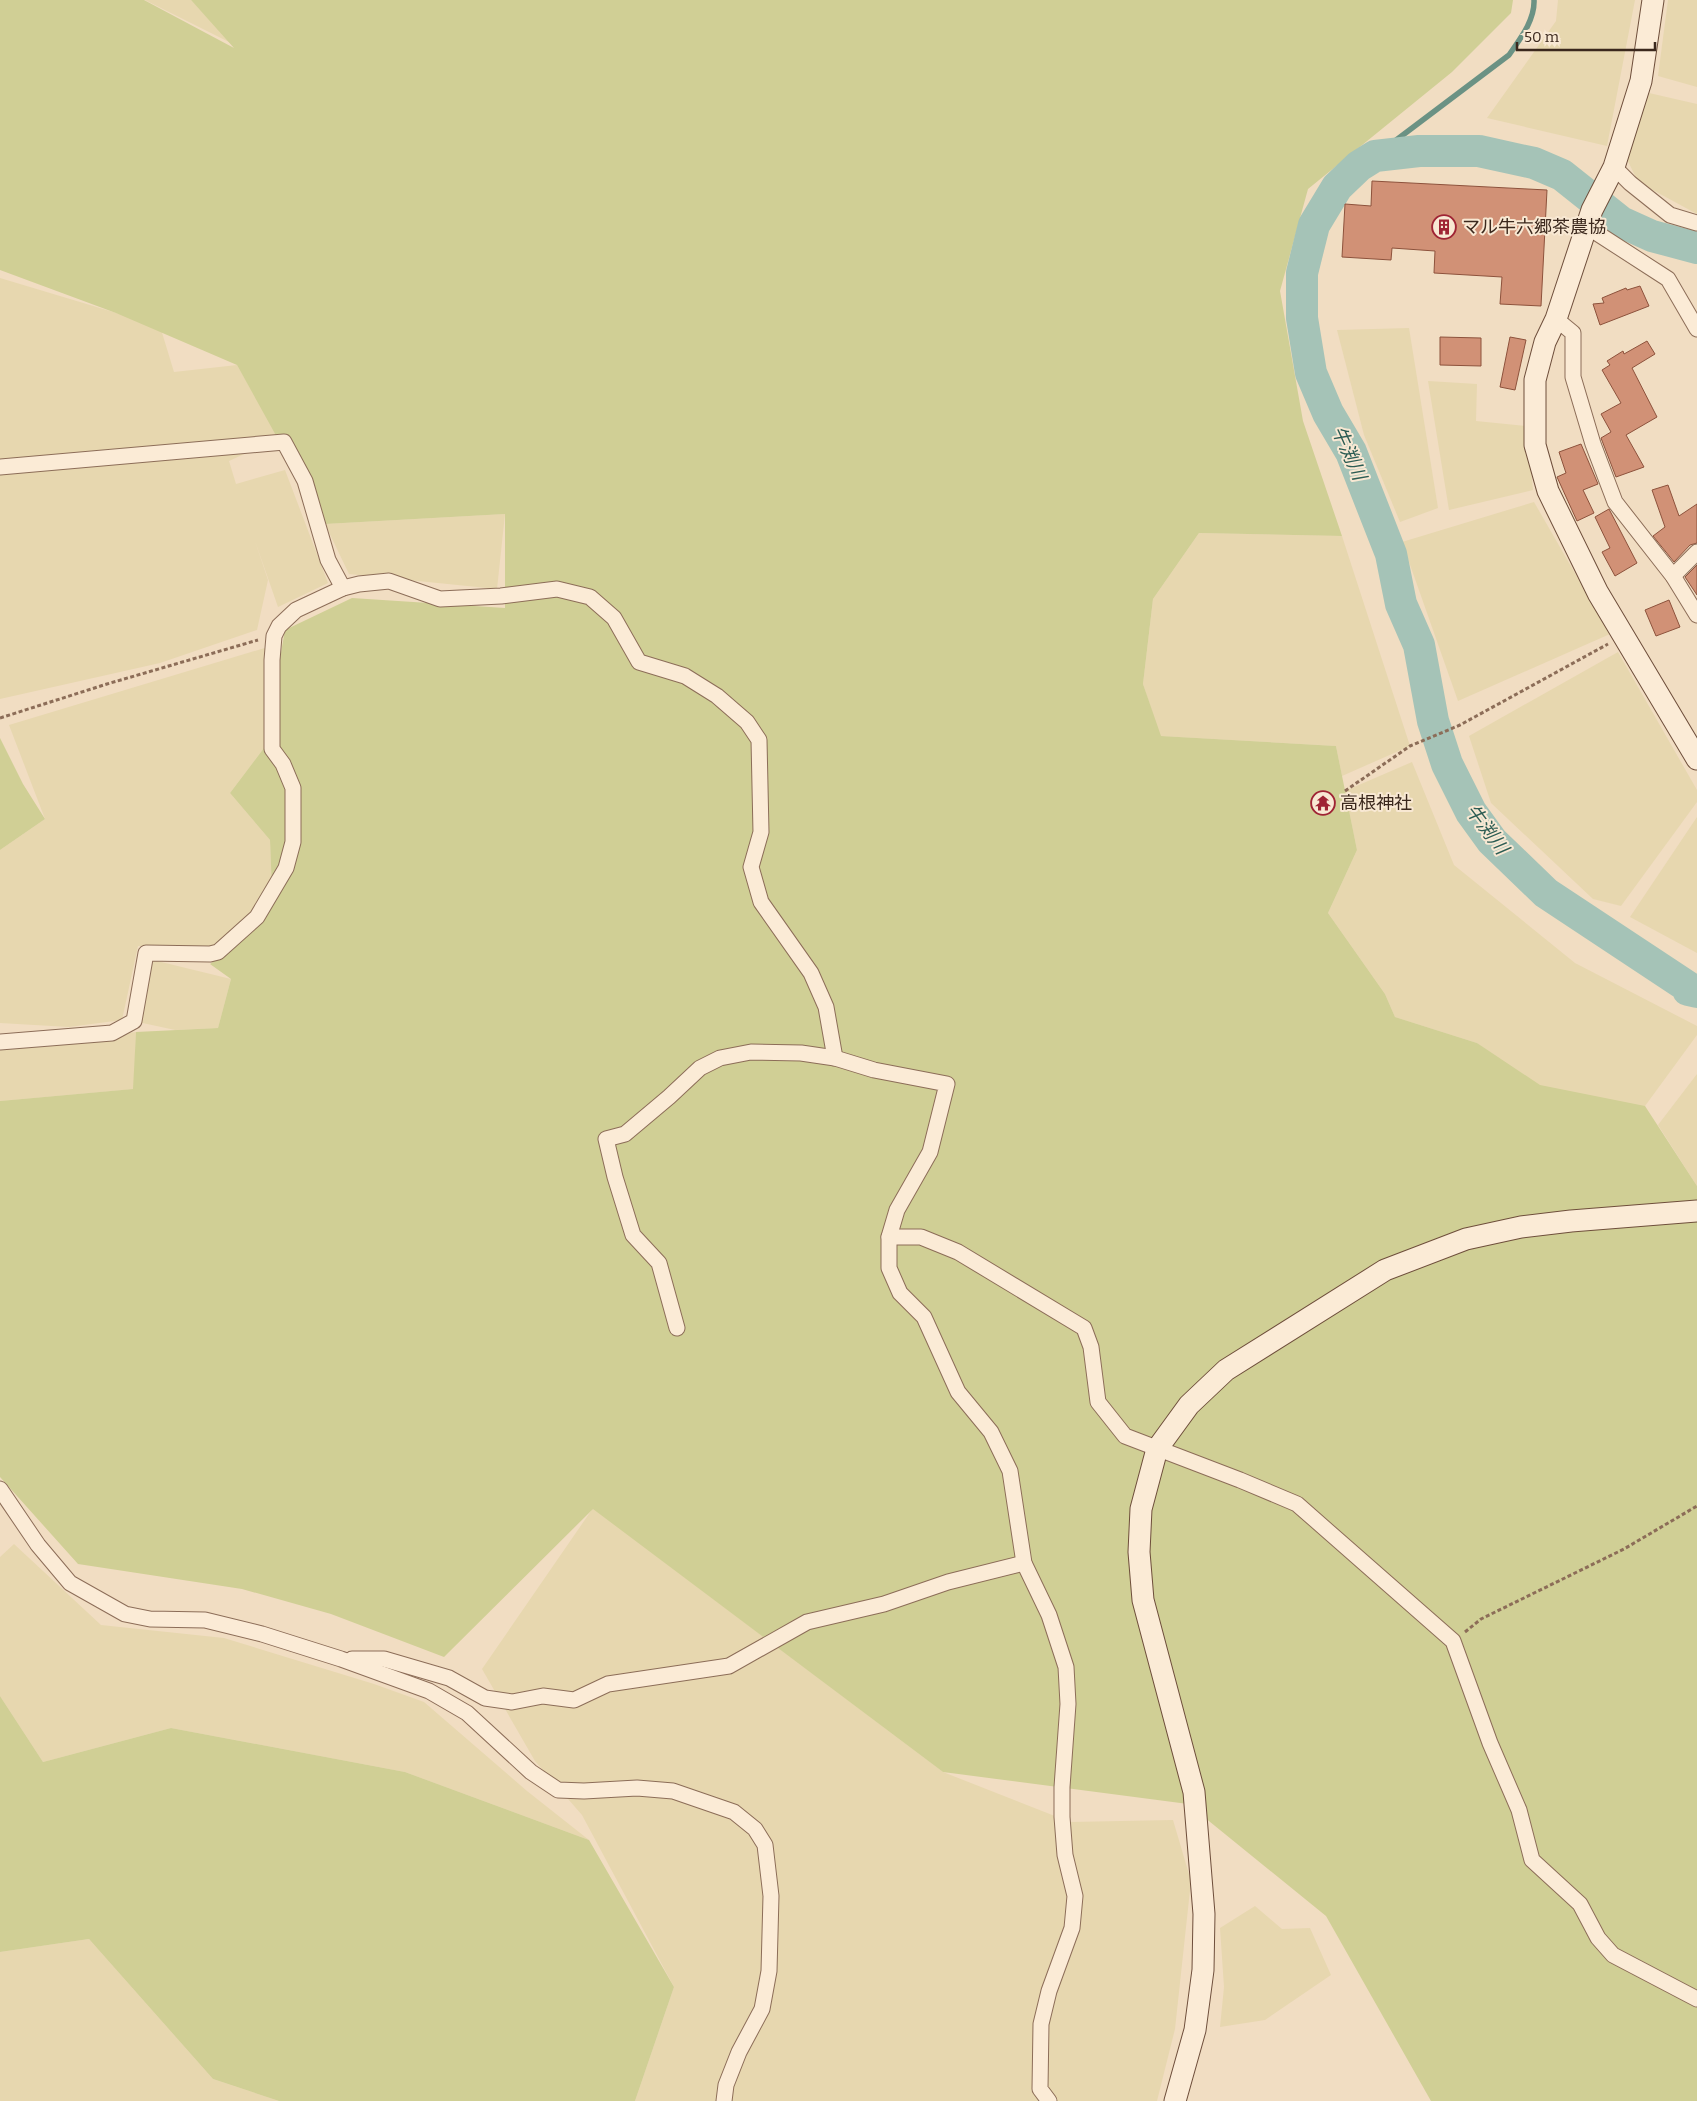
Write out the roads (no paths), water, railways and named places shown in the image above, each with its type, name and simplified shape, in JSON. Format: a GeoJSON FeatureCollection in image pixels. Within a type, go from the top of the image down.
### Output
{"type":"FeatureCollection","features":[{"type":"Feature","properties":{"kind":"street"},"geometry":{"type":"LineString","coordinates":[[1653,0],[1641,81],[1611,172],[1589,218],[1556,318],[1545,342],[1535,380],[1534,445],[1548,491],[1598,593],[1625,635],[1642,669],[1697,759]]}},
{"type":"Feature","properties":{"kind":"street"},"geometry":{"type":"LineString","coordinates":[[1611,172],[1630,183],[1670,215],[1697,223]]}},
{"type":"Feature","properties":{"kind":"street"},"geometry":{"type":"LineString","coordinates":[[1589,218],[1668,279],[1697,329]]}},
{"type":"Feature","properties":{"kind":"street"},"geometry":{"type":"LineString","coordinates":[[1556,318],[1573,334],[1573,377],[1593,444],[1615,502],[1672,576],[1697,615]]}},
{"type":"Feature","properties":{"kind":"street"},"geometry":{"type":"LineString","coordinates":[[0,467],[284,442],[305,482],[328,560],[343,588]]}},
{"type":"Feature","properties":{"kind":"street"},"geometry":{"type":"LineString","coordinates":[[1672,576],[1697,552]]}},
{"type":"Feature","properties":{"kind":"street"},"geometry":{"type":"LineString","coordinates":[[0,1042],[112,1033],[134,1021],[146,953],[210,954],[218,952],[257,917],[286,868],[293,842],[293,788],[282,764],[272,749],[272,660],[274,636],[279,626],[296,610],[343,588],[359,584],[389,581],[440,599],[501,596],[557,589],[590,597],[614,618],[639,662],[685,676],[717,696],[747,722],[759,740],[760,832],[751,867],[760,902],[811,973],[826,1007],[835,1058]]}},
{"type":"Feature","properties":{"kind":"street"},"geometry":{"type":"LineString","coordinates":[[677,1328],[659,1264],[633,1235],[606,1139],[625,1134],[700,1068],[720,1058],[751,1052],[801,1052],[835,1058],[874,1070],[947,1084],[930,1152],[896,1210],[889,1237],[889,1268],[900,1293],[924,1317],[958,1392],[991,1432],[1010,1471],[1024,1563],[1049,1615],[1066,1667],[1068,1704],[1062,1787],[1062,1817],[1065,1855],[1076,1896],[1072,1928],[1049,1991],[1041,2024],[1040,2089],[1049,2101]]}},
{"type":"Feature","properties":{"kind":"street"},"geometry":{"type":"LineString","coordinates":[[1175,2101],[1195,2030],[1203,1970],[1204,1914],[1194,1792],[1143,1600],[1139,1552],[1140,1509],[1157,1449],[1188,1405],[1226,1370],[1385,1270],[1466,1239],[1521,1227],[1697,1211]]}},
{"type":"Feature","properties":{"kind":"street"},"geometry":{"type":"LineString","coordinates":[[889,1237],[921,1237],[958,1252],[1084,1328],[1091,1347],[1098,1402],[1125,1436],[1240,1480],[1296,1504],[1453,1641],[1490,1743],[1519,1810],[1532,1860],[1580,1904],[1598,1938],[1614,1955],[1697,1999]]}},
{"type":"Feature","properties":{"kind":"street"},"geometry":{"type":"LineString","coordinates":[[0,1489],[38,1545],[70,1583],[125,1614],[150,1619],[205,1620],[262,1634],[341,1659],[429,1691],[467,1713],[531,1772],[558,1790],[584,1792],[637,1788],[673,1792],[734,1812],[756,1829],[764,1845],[771,1896],[769,1971],[762,2010],[739,2052],[726,2085],[724,2101]]}},
{"type":"Feature","properties":{"kind":"street"},"geometry":{"type":"LineString","coordinates":[[341,1659],[384,1659],[449,1678],[485,1698],[512,1702],[543,1696],[574,1700],[608,1684],[729,1666],[808,1622],[884,1604],[948,1582],[1024,1563]]}},
{"type":"Feature","properties":{"kind":"waterway"},"geometry":{"type":"LineString","coordinates":[[1375,156],[1509,55],[1529,22],[1534,7],[1534,0]]}},
{"type":"Feature","properties":{"kind":"waterway","name":"牛渕川"},"geometry":{"type":"LineString","coordinates":[[1697,248],[1652,236],[1621,222],[1562,175],[1534,163],[1479,151],[1419,151],[1375,156],[1359,166],[1337,187],[1314,225],[1302,273],[1302,318],[1311,373],[1328,413],[1351,452],[1391,554],[1401,604],[1419,645],[1433,721],[1447,764],[1471,812],[1492,841],[1546,893],[1691,989],[1688,990],[1697,992]]}},
{"type":"Feature","properties":{"kind":"place","name":"マル牛六郷茶農協"},"geometry":{"type":"Point","coordinates":[1444,227]}},
{"type":"Feature","properties":{"kind":"place","name":"高根神社"},"geometry":{"type":"Point","coordinates":[1323,803]}}]}
